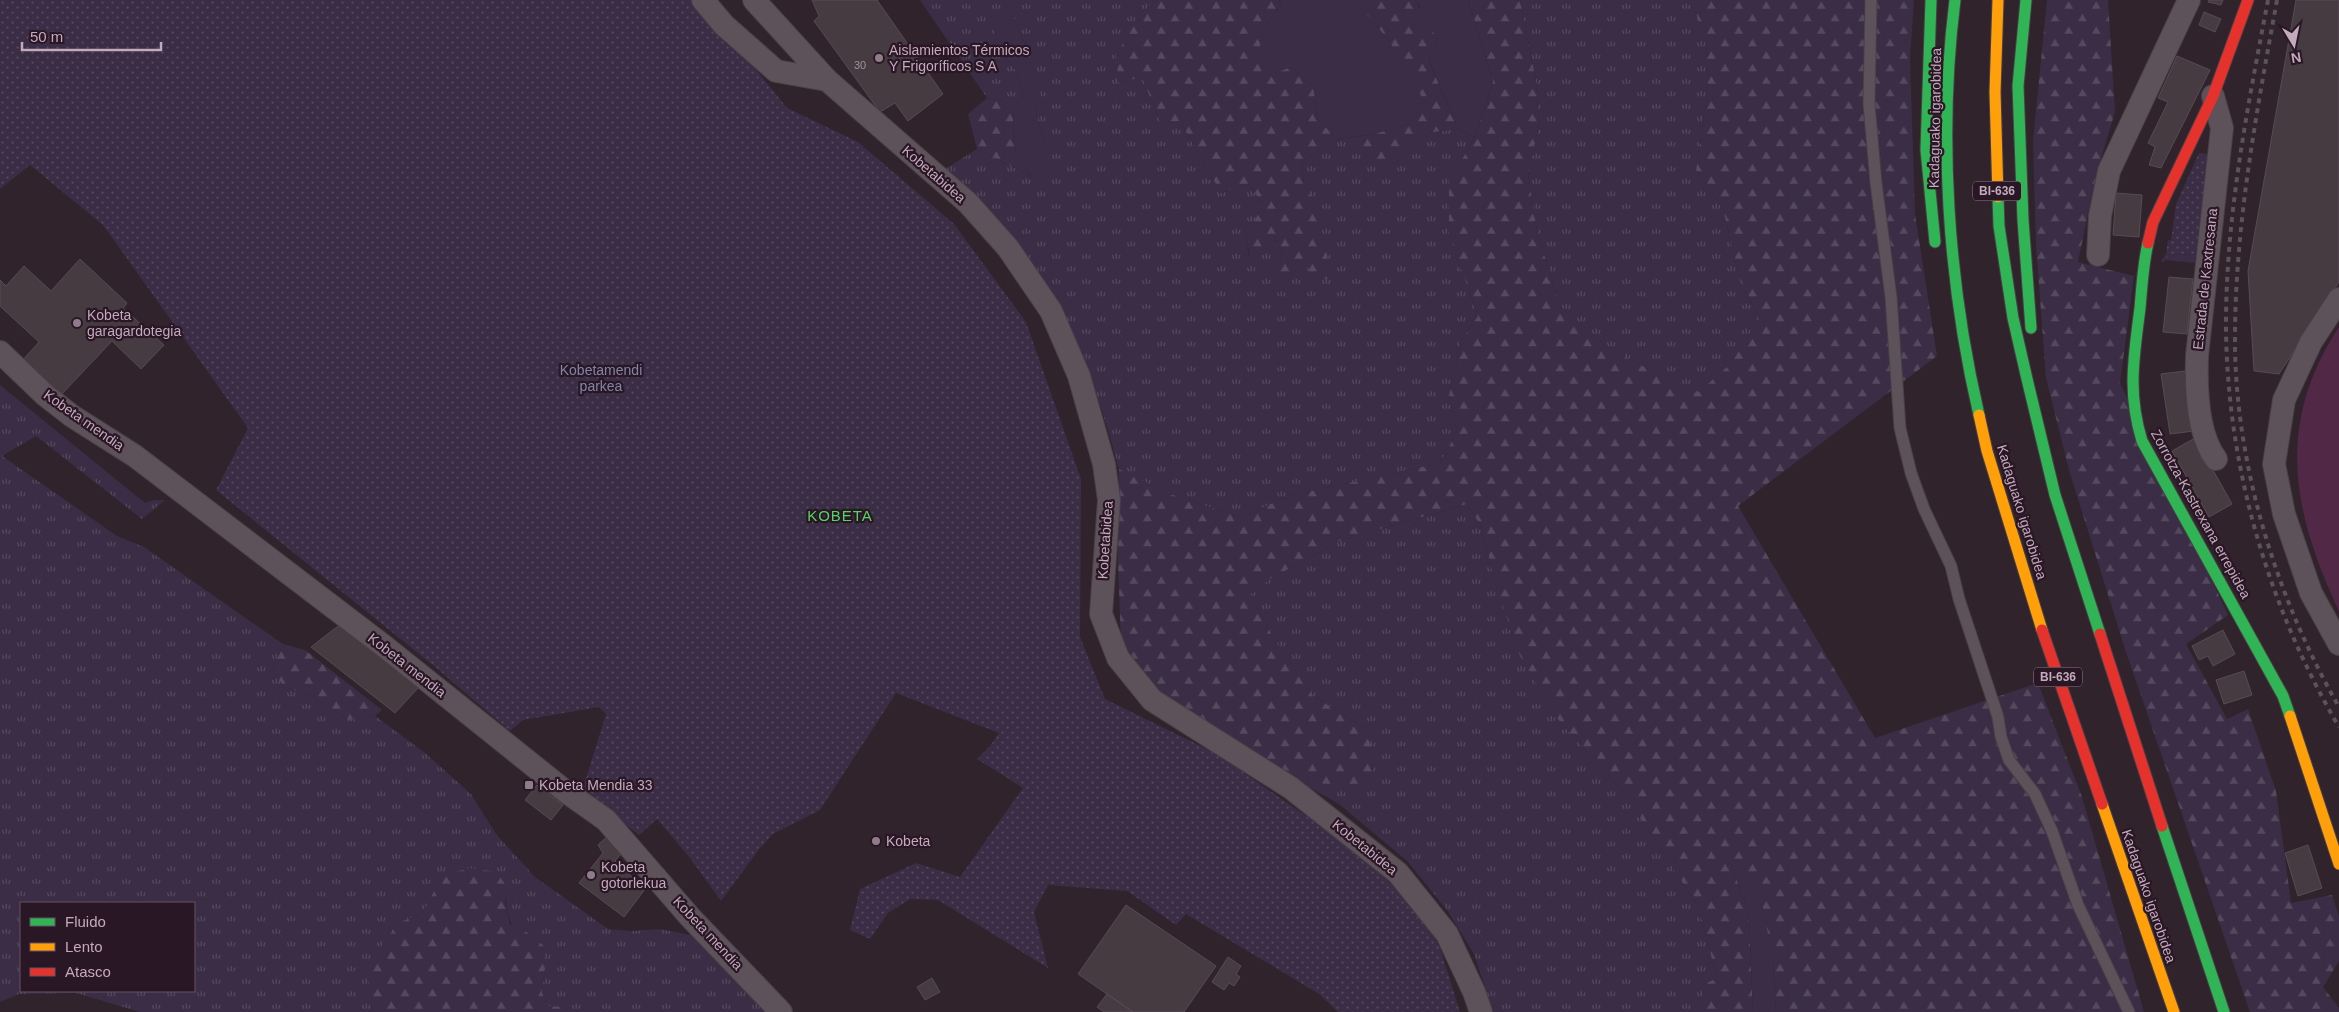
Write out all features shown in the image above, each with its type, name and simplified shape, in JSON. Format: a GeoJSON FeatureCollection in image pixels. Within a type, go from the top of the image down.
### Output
{"type":"FeatureCollection","features":[{"type":"Feature","properties":{"kind":"main road"},"geometry":{"type":"LineString","coordinates":[[1931,0],[1926,150],[1930,208],[1936,253]]}},
{"type":"Feature","properties":{"kind":"main road","name":"Kadaguako igarobidea"},"geometry":{"type":"LineString","coordinates":[[1955,0],[1951,32],[1947,156],[1955,272],[1972,387],[1987,451],[2037,615],[2174,1012]]}},
{"type":"Feature","properties":{"kind":"main road","name":"BI-636"},"geometry":{"type":"LineString","coordinates":[[1998,0],[1995,92],[1998,226],[2013,318],[2058,505],[2185,898],[2224,1012]]}},
{"type":"Feature","properties":{"kind":"main road"},"geometry":{"type":"LineString","coordinates":[[2026,0],[2018,86],[2023,220],[2031,331],[2027,379]]}},
{"type":"Feature","properties":{"kind":"main road","name":"Zorrotza-Kastrexana errepidea"},"geometry":{"type":"LineString","coordinates":[[2248,0],[2214,96],[2191,140],[2153,222],[2146,252],[2140,294],[2132,399],[2136,422],[2147,450],[2209,559],[2283,696],[2339,864]]}},
{"type":"Feature","properties":{"kind":"main road"},"geometry":{"type":"LineString","coordinates":[[1946,295],[1964,336]]}},
{"type":"Feature","properties":{"kind":"street"},"geometry":{"type":"LineString","coordinates":[[703,0],[724,25],[776,71],[827,80]]}},
{"type":"Feature","properties":{"kind":"street","name":"Kobetabidea"},"geometry":{"type":"LineString","coordinates":[[754,0],[827,80],[968,203],[1008,248],[1051,311],[1079,376],[1104,464],[1109,500],[1101,614],[1118,658],[1152,700],[1291,788],[1398,873],[1447,934],[1474,992],[1481,1012]]}},
{"type":"Feature","properties":{"kind":"street"},"geometry":{"type":"LineString","coordinates":[[2098,255],[2100,216],[2109,171],[2189,0]]}},
{"type":"Feature","properties":{"kind":"street","name":"Estrada de Kaxtresana"},"geometry":{"type":"LineString","coordinates":[[2214,96],[2222,128],[2197,356],[2196,388],[2208,447],[2216,459]]}},
{"type":"Feature","properties":{"kind":"street"},"geometry":{"type":"LineString","coordinates":[[2339,299],[2311,342],[2284,400],[2274,464],[2284,514],[2311,593],[2339,644]]}},
{"type":"Feature","properties":{"kind":"street","name":"Kobeta mendia"},"geometry":{"type":"LineString","coordinates":[[0,352],[46,395],[72,416],[142,462],[384,646],[565,791],[606,820],[690,917],[782,1012]]}},
{"type":"Feature","properties":{"kind":"lane"},"geometry":{"type":"LineString","coordinates":[[1871,0],[1869,104],[1875,173],[1891,297],[1900,428],[1911,474],[1924,509],[1951,566],[1958,599],[1998,717],[2000,737],[2010,760],[2035,794],[2052,831],[2078,905],[2129,1012]]}},
{"type":"Feature","properties":{"kind":"green space","name":"Kobetamendi parkea"},"geometry":{"type":"Polygon","coordinates":[[[0,0],[700,0],[787,108],[858,142],[954,224],[1026,322],[1081,479],[1080,637],[1105,699],[1217,754],[1355,850],[1423,914],[1440,948],[1460,1012],[1338,1012],[1319,994],[1186,914],[1176,925],[1127,891],[1048,885],[1034,912],[1048,968],[938,900],[910,899],[888,913],[870,939],[850,930],[860,889],[916,863],[960,877],[1023,788],[977,759],[990,746],[999,733],[896,693],[820,810],[773,834],[760,848],[721,901],[690,858],[657,819],[639,835],[582,791],[606,714],[599,707],[523,720],[510,731],[434,666],[216,490],[248,428],[103,225],[30,165],[0,189],[0,0]]]}},
{"type":"Feature","properties":{"kind":"green space"},"geometry":{"type":"Polygon","coordinates":[[[920,0],[1156,0],[1140,15],[1119,83],[1142,77],[1161,124],[1180,121],[1221,193],[1249,184],[1263,205],[1246,237],[1249,256],[1276,240],[1282,257],[1275,274],[1306,265],[1327,254],[1307,231],[1325,226],[1304,182],[1301,162],[1337,139],[1370,135],[1355,149],[1395,163],[1426,133],[1458,129],[1475,137],[1449,182],[1449,234],[1478,316],[1461,341],[1449,395],[1457,432],[1440,463],[1284,497],[1243,518],[1167,493],[1119,469],[1092,382],[1076,342],[1057,304],[1036,268],[1010,234],[980,201],[945,169],[977,149],[1033,177],[1047,147],[1038,121],[1027,49],[1013,15],[999,48],[1017,72],[1023,96],[1014,108],[1004,101],[987,98],[920,0]]]}},
{"type":"Feature","properties":{"kind":"green space"},"geometry":{"type":"Polygon","coordinates":[[[1156,0],[1278,0],[1282,3],[1266,25],[1291,67],[1314,88],[1317,118],[1337,139],[1301,162],[1304,182],[1326,226],[1308,231],[1327,254],[1329,278],[1316,282],[1306,265],[1301,276],[1275,274],[1282,257],[1276,240],[1250,257],[1246,237],[1263,205],[1249,184],[1221,193],[1180,121],[1161,124],[1142,77],[1119,83],[1116,55],[1140,15],[1156,0]]]}},
{"type":"Feature","properties":{"kind":"green space"},"geometry":{"type":"Polygon","coordinates":[[[1278,0],[1355,0],[1389,41],[1427,106],[1406,125],[1370,135],[1337,139],[1317,118],[1314,88],[1291,67],[1268,76],[1257,56],[1266,25],[1282,3],[1278,0]]]}},
{"type":"Feature","properties":{"kind":"green space"},"geometry":{"type":"Polygon","coordinates":[[[1354,0],[1415,0],[1438,39],[1429,61],[1458,129],[1426,133],[1395,163],[1369,158],[1355,149],[1370,135],[1406,125],[1389,41],[1354,0]]]}},
{"type":"Feature","properties":{"kind":"green space"},"geometry":{"type":"Polygon","coordinates":[[[1415,0],[1468,0],[1493,81],[1475,137],[1458,129],[1429,60],[1438,39],[1427,23],[1415,22],[1420,7],[1415,0]]]}},
{"type":"Feature","properties":{"kind":"green space"},"geometry":{"type":"Polygon","coordinates":[[[1468,0],[1520,0],[1536,81],[1539,124],[1528,175],[1537,231],[1560,307],[1609,348],[1652,371],[1699,392],[1727,367],[1760,318],[1741,284],[1723,209],[1696,170],[1708,89],[1706,38],[1690,0],[1914,0],[1910,59],[1915,214],[1937,356],[1738,506],[1875,738],[2038,683],[2082,797],[2144,1012],[1776,1012],[1773,961],[1730,860],[1749,914],[1753,1012],[1703,1012],[1703,985],[1717,978],[1698,906],[1624,793],[1556,717],[1520,656],[1496,586],[1481,526],[1467,504],[1342,540],[1270,579],[1250,594],[1274,639],[1312,695],[1367,730],[1376,764],[1364,786],[1325,784],[1266,763],[1144,681],[1121,643],[1118,562],[1119,469],[1167,493],[1243,518],[1284,497],[1440,463],[1457,432],[1449,395],[1461,341],[1478,316],[1449,234],[1449,182],[1475,137],[1493,81],[1468,0]]]}},
{"type":"Feature","properties":{"kind":"green space"},"geometry":{"type":"Polygon","coordinates":[[[1520,0],[1690,0],[1706,37],[1708,89],[1696,170],[1723,209],[1741,284],[1760,318],[1727,367],[1699,393],[1609,348],[1560,307],[1537,231],[1528,175],[1539,124],[1536,81],[1520,0]]]}},
{"type":"Feature","properties":{"kind":"green space"},"geometry":{"type":"Polygon","coordinates":[[[2047,0],[2108,0],[2115,112],[2096,175],[2078,262],[2134,276],[2120,383],[2228,615],[2186,644],[2227,719],[2248,709],[2276,791],[2291,903],[2332,895],[2339,916],[2339,961],[2323,987],[2339,1008],[2339,1012],[2250,1012],[2125,649],[2069,470],[2046,378],[2036,245],[2033,140],[2047,0]]]}},
{"type":"Feature","properties":{"kind":"green space"},"geometry":{"type":"Polygon","coordinates":[[[1013,15],[1027,49],[1041,95],[1035,102],[1038,121],[1047,147],[1049,177],[1033,177],[1016,153],[1013,126],[1014,108],[1023,96],[1017,72],[999,48],[992,22],[1013,15]]]}},
{"type":"Feature","properties":{"kind":"green space"},"geometry":{"type":"Polygon","coordinates":[[[987,98],[1004,101],[1014,108],[1013,126],[1016,153],[1033,177],[977,149],[968,114],[987,98]]]}},
{"type":"Feature","properties":{"kind":"green space"},"geometry":{"type":"Polygon","coordinates":[[[2199,153],[2208,154],[2196,255],[2171,254],[2164,262],[2161,261],[2166,254],[2168,240],[2171,240],[2176,204],[2199,153]]]}},
{"type":"Feature","properties":{"kind":"green space"},"geometry":{"type":"Polygon","coordinates":[[[2171,254],[2196,255],[2195,263],[2164,260],[2171,254]]]}},
{"type":"Feature","properties":{"kind":"green space"},"geometry":{"type":"Polygon","coordinates":[[[0,385],[145,503],[154,500],[165,500],[142,519],[36,436],[2,456],[117,536],[144,547],[283,644],[272,669],[284,687],[310,695],[349,720],[375,716],[424,752],[471,794],[496,834],[535,877],[608,929],[631,931],[660,929],[696,936],[770,1012],[578,1012],[567,1007],[547,1006],[542,992],[545,968],[522,941],[511,922],[507,912],[507,888],[433,895],[423,913],[400,922],[371,995],[373,1012],[140,1012],[76,993],[19,994],[0,1002],[0,385]]]}},
{"type":"Feature","properties":{"kind":"green space"},"geometry":{"type":"Polygon","coordinates":[[[1467,504],[1481,526],[1496,586],[1556,717],[1624,793],[1698,906],[1717,978],[1703,985],[1703,1012],[1493,1012],[1474,954],[1447,910],[1407,861],[1339,804],[1266,763],[1367,730],[1312,695],[1274,639],[1250,594],[1270,579],[1342,540],[1467,504]]]}},
{"type":"Feature","properties":{"kind":"green space"},"geometry":{"type":"Polygon","coordinates":[[[283,644],[305,650],[382,710],[375,716],[349,720],[310,695],[284,687],[272,669],[283,644]]]}},
{"type":"Feature","properties":{"kind":"green space"},"geometry":{"type":"Polygon","coordinates":[[[1730,860],[1741,862],[1763,908],[1773,961],[1776,1012],[1753,1012],[1749,914],[1730,860]]]}},
{"type":"Feature","properties":{"kind":"green space"},"geometry":{"type":"Polygon","coordinates":[[[471,868],[496,872],[508,888],[505,903],[510,924],[520,927],[543,945],[545,968],[542,992],[547,1006],[567,1007],[578,1012],[373,1012],[367,970],[383,943],[400,922],[423,913],[442,875],[471,868]]]}},
{"type":"Feature","properties":{"kind":"shaded area"},"geometry":{"type":"Polygon","coordinates":[[[2339,327],[2339,611],[2310,538],[2301,503],[2297,468],[2298,433],[2305,398],[2319,363],[2339,327]]]}},
{"type":"Feature","properties":{"kind":"building","name":"Aislamientos Térmicos Y Frigoríficos S A"},"geometry":{"type":"Polygon","coordinates":[[[812,0],[877,0],[943,94],[908,121],[895,103],[880,112],[814,21],[819,16],[812,0]]]}},
{"type":"Feature","properties":{"kind":"building"},"geometry":{"type":"Polygon","coordinates":[[[2209,0],[2223,0],[2221,5],[2208,2],[2209,0]]]}},
{"type":"Feature","properties":{"kind":"building"},"geometry":{"type":"Polygon","coordinates":[[[2296,0],[2339,0],[2339,282],[2279,374],[2254,371],[2248,271],[2296,0]]]}},
{"type":"Feature","properties":{"kind":"building"},"geometry":{"type":"Polygon","coordinates":[[[2204,12],[2221,19],[2215,32],[2199,25],[2204,12]]]}},
{"type":"Feature","properties":{"kind":"building"},"geometry":{"type":"Polygon","coordinates":[[[2177,56],[2210,70],[2161,168],[2149,165],[2155,147],[2148,143],[2168,102],[2158,98],[2177,56]]]}},
{"type":"Feature","properties":{"kind":"building"},"geometry":{"type":"Polygon","coordinates":[[[2116,193],[2142,195],[2139,237],[2113,235],[2116,193]]]}},
{"type":"Feature","properties":{"kind":"building"},"geometry":{"type":"Polygon","coordinates":[[[80,259],[127,303],[123,308],[164,345],[141,369],[112,341],[60,396],[22,361],[39,342],[0,306],[0,280],[6,286],[24,266],[51,291],[80,259]]]}},
{"type":"Feature","properties":{"kind":"building"},"geometry":{"type":"Polygon","coordinates":[[[2169,277],[2193,279],[2187,334],[2163,332],[2169,277]]]}},
{"type":"Feature","properties":{"kind":"building"},"geometry":{"type":"Polygon","coordinates":[[[2185,371],[2194,431],[2170,434],[2161,374],[2185,371]]]}},
{"type":"Feature","properties":{"kind":"building"},"geometry":{"type":"Polygon","coordinates":[[[2195,438],[2232,504],[2209,517],[2172,451],[2195,438]]]}},
{"type":"Feature","properties":{"kind":"building"},"geometry":{"type":"Polygon","coordinates":[[[342,623],[419,687],[395,713],[311,647],[342,623]]]}},
{"type":"Feature","properties":{"kind":"building"},"geometry":{"type":"Polygon","coordinates":[[[2223,630],[2235,654],[2213,666],[2208,656],[2199,660],[2192,646],[2223,630]]]}},
{"type":"Feature","properties":{"kind":"building"},"geometry":{"type":"Polygon","coordinates":[[[2244,671],[2252,695],[2224,704],[2216,680],[2244,671]]]}},
{"type":"Feature","properties":{"kind":"building"},"geometry":{"type":"Polygon","coordinates":[[[537,785],[563,805],[551,820],[525,800],[537,785]]]}},
{"type":"Feature","properties":{"kind":"building"},"geometry":{"type":"Polygon","coordinates":[[[610,834],[624,850],[615,861],[645,889],[624,917],[579,883],[603,853],[598,845],[610,834]]]}},
{"type":"Feature","properties":{"kind":"building"},"geometry":{"type":"Polygon","coordinates":[[[2308,845],[2322,888],[2298,896],[2285,853],[2308,845]]]}},
{"type":"Feature","properties":{"kind":"building"},"geometry":{"type":"Polygon","coordinates":[[[1126,905],[1216,966],[1184,1012],[1133,1012],[1078,974],[1126,905]]]}},
{"type":"Feature","properties":{"kind":"building"},"geometry":{"type":"Polygon","coordinates":[[[1228,957],[1241,966],[1236,974],[1240,977],[1234,986],[1229,983],[1224,990],[1212,982],[1228,957]]]}},
{"type":"Feature","properties":{"kind":"building"},"geometry":{"type":"Polygon","coordinates":[[[932,978],[940,992],[925,1000],[917,987],[932,978]]]}},
{"type":"Feature","properties":{"kind":"building"},"geometry":{"type":"Polygon","coordinates":[[[1107,994],[1133,1012],[1104,1012],[1097,1007],[1107,994]]]}},
{"type":"Feature","properties":{"kind":"railway"},"geometry":{"type":"LineString","coordinates":[[2268,0],[2246,118],[2230,237],[2226,317],[2228,371],[2233,424],[2242,477],[2255,530],[2271,581],[2291,632],[2313,680],[2339,727]]}},
{"type":"Feature","properties":{"kind":"railway"},"geometry":{"type":"LineString","coordinates":[[2277,0],[2261,86],[2242,216],[2238,260],[2235,348],[2238,394],[2253,488],[2265,534],[2297,623],[2339,707]]}},
{"type":"Feature","properties":{"kind":"traffic: fast"},"geometry":{"type":"LineString","coordinates":[[1931,0],[1926,150],[1935,242]]}},
{"type":"Feature","properties":{"kind":"traffic: fast"},"geometry":{"type":"LineString","coordinates":[[1955,0],[1947,103],[1949,208],[1953,261],[1960,313],[1968,365],[1979,415]]}},
{"type":"Feature","properties":{"kind":"traffic: fast"},"geometry":{"type":"LineString","coordinates":[[2026,0],[2018,86],[2023,220],[2031,328]]}},
{"type":"Feature","properties":{"kind":"traffic: fast"},"geometry":{"type":"LineString","coordinates":[[1998,197],[1999,226],[2013,318],[2027,379],[2055,495],[2100,634]]}},
{"type":"Feature","properties":{"kind":"traffic: fast"},"geometry":{"type":"LineString","coordinates":[[2148,243],[2133,374],[2137,423],[2142,441],[2283,696],[2290,716]]}},
{"type":"Feature","properties":{"kind":"traffic: fast"},"geometry":{"type":"LineString","coordinates":[[2162,826],[2224,1012]]}},
{"type":"Feature","properties":{"kind":"traffic: slow"},"geometry":{"type":"LineString","coordinates":[[1998,0],[1995,92],[1998,197]]}},
{"type":"Feature","properties":{"kind":"traffic: slow"},"geometry":{"type":"LineString","coordinates":[[1979,415],[1987,451],[2042,630]]}},
{"type":"Feature","properties":{"kind":"traffic: slow"},"geometry":{"type":"LineString","coordinates":[[2290,716],[2339,864]]}},
{"type":"Feature","properties":{"kind":"traffic: slow"},"geometry":{"type":"LineString","coordinates":[[2102,804],[2174,1012]]}},
{"type":"Feature","properties":{"kind":"traffic: jam"},"geometry":{"type":"LineString","coordinates":[[2148,243],[2153,222],[2213,96],[2248,0]]}},
{"type":"Feature","properties":{"kind":"traffic: jam"},"geometry":{"type":"LineString","coordinates":[[2042,630],[2102,804]]}},
{"type":"Feature","properties":{"kind":"traffic: jam"},"geometry":{"type":"LineString","coordinates":[[2100,634],[2162,826]]}},
{"type":"Feature","properties":{"kind":"place","name":"Aislamientos Térmicos Y Frigoríficos S A"},"geometry":{"type":"Point","coordinates":[879,58]}},
{"type":"Feature","properties":{"kind":"place","name":"Kobeta garagardotegia"},"geometry":{"type":"Point","coordinates":[77,323]}},
{"type":"Feature","properties":{"kind":"place","name":"Kobeta Mendia 33"},"geometry":{"type":"Point","coordinates":[529,785]}},
{"type":"Feature","properties":{"kind":"place","name":"Kobeta"},"geometry":{"type":"Point","coordinates":[876,841]}},
{"type":"Feature","properties":{"kind":"place","name":"Kobeta gotorlekua"},"geometry":{"type":"Point","coordinates":[591,875]}},
{"type":"Feature","properties":{"kind":"district","name":"KOBETA"},"geometry":{"type":"Point","coordinates":[840,515]}}]}
